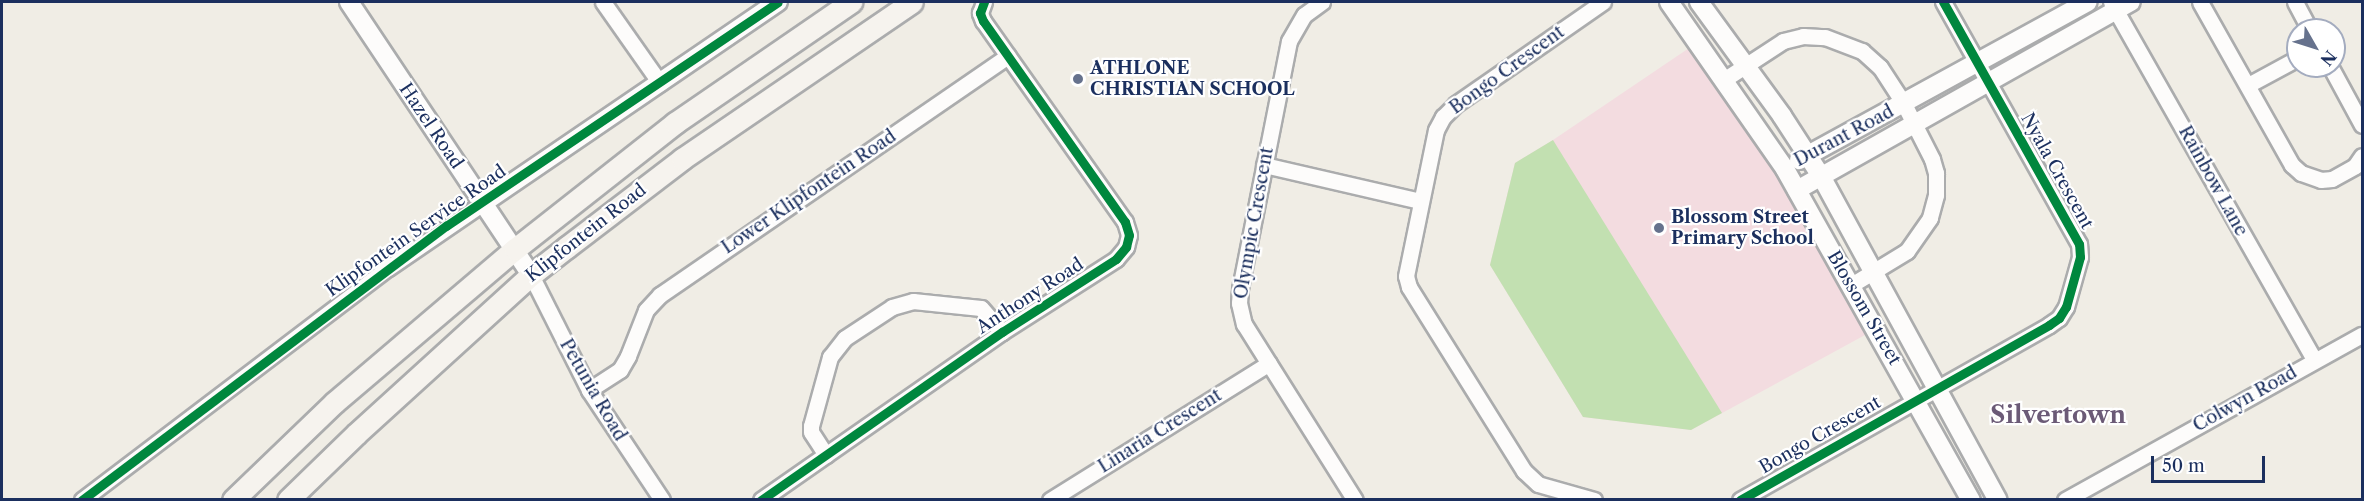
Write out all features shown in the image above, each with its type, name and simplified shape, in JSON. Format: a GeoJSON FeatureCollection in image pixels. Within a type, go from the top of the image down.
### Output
{"type":"FeatureCollection","features":[{"type":"Feature","properties":{"kind":"main road","name":"Klipfontein Road"},"geometry":{"type":"LineString","coordinates":[[233,500],[335,402],[515,249],[675,123],[851,2]]}},
{"type":"Feature","properties":{"kind":"main road","name":"Klipfontein Road"},"geometry":{"type":"LineString","coordinates":[[288,500],[356,434],[531,275],[682,159],[912,2]]}},
{"type":"Feature","properties":{"kind":"street","name":"Hazel Road"},"geometry":{"type":"LineString","coordinates":[[349,2],[531,275]]}},
{"type":"Feature","properties":{"kind":"street"},"geometry":{"type":"LineString","coordinates":[[603,2],[660,84]]}},
{"type":"Feature","properties":{"kind":"street","name":"Klipfontein Service Road"},"geometry":{"type":"LineString","coordinates":[[82,500],[388,268],[778,2]]}},
{"type":"Feature","properties":{"kind":"street"},"geometry":{"type":"LineString","coordinates":[[984,2],[980,13],[983,21],[1008,56]]}},
{"type":"Feature","properties":{"kind":"street","name":"Olympic Crescent"},"geometry":{"type":"LineString","coordinates":[[1322,2],[1304,15],[1289,41],[1239,303],[1245,324],[1355,500]]}},
{"type":"Feature","properties":{"kind":"street","name":"Bongo Crescent"},"geometry":{"type":"LineString","coordinates":[[1594,500],[1553,489],[1530,477],[1408,286],[1408,264],[1436,130],[1443,117],[1456,104],[1603,2]]}},
{"type":"Feature","properties":{"kind":"street","name":"Blossom Street"},"geometry":{"type":"LineString","coordinates":[[1669,2],[1785,169],[1971,500]]}},
{"type":"Feature","properties":{"kind":"street","name":"Blossom Street"},"geometry":{"type":"LineString","coordinates":[[1699,2],[1821,176],[1998,500]]}},
{"type":"Feature","properties":{"kind":"street","name":"Nyala Crescent"},"geometry":{"type":"LineString","coordinates":[[1916,399],[2060,318],[2066,307],[2080,257],[2074,234],[1943,2]]}},
{"type":"Feature","properties":{"kind":"street","name":"Durant Road"},"geometry":{"type":"LineString","coordinates":[[1785,169],[2088,2]]}},
{"type":"Feature","properties":{"kind":"street"},"geometry":{"type":"LineString","coordinates":[[2200,2],[2292,165],[2301,173],[2321,180],[2332,179],[2355,166],[2362,156]]}},
{"type":"Feature","properties":{"kind":"street"},"geometry":{"type":"LineString","coordinates":[[2295,2],[2304,18]]}},
{"type":"Feature","properties":{"kind":"street","name":"Durant Road"},"geometry":{"type":"LineString","coordinates":[[1797,190],[1988,82],[2119,4]]}},
{"type":"Feature","properties":{"kind":"street","name":"Rainbow Lane"},"geometry":{"type":"LineString","coordinates":[[2119,4],[2314,360]]}},
{"type":"Feature","properties":{"kind":"street","name":"Durant Road"},"geometry":{"type":"LineString","coordinates":[[1725,80],[1783,41],[1803,36],[1825,37],[1843,42],[1868,56],[1880,67],[1904,104],[1932,159],[1936,173],[1936,195],[1930,218],[1907,251],[1876,273],[1851,285]]}},
{"type":"Feature","properties":{"kind":"street","name":"Anthony Road"},"geometry":{"type":"LineString","coordinates":[[761,500],[1002,332],[1116,259],[1126,247],[1129,235],[1125,222],[1008,56]]}},
{"type":"Feature","properties":{"kind":"street","name":"Lower Klipfontein Road"},"geometry":{"type":"LineString","coordinates":[[590,390],[620,370],[646,310],[660,295],[1008,56]]}},
{"type":"Feature","properties":{"kind":"street"},"geometry":{"type":"LineString","coordinates":[[2248,85],[2286,64]]}},
{"type":"Feature","properties":{"kind":"street"},"geometry":{"type":"LineString","coordinates":[[2337,78],[2362,125]]}},
{"type":"Feature","properties":{"kind":"street"},"geometry":{"type":"LineString","coordinates":[[1264,165],[1420,201]]}},
{"type":"Feature","properties":{"kind":"street","name":"Petunia Road"},"geometry":{"type":"LineString","coordinates":[[531,275],[590,390],[662,500]]}},
{"type":"Feature","properties":{"kind":"street","name":"Anthony Road"},"geometry":{"type":"LineString","coordinates":[[826,455],[811,432],[811,426],[830,357],[845,338],[892,307],[913,301],[981,308],[1002,332]]}},
{"type":"Feature","properties":{"kind":"street","name":"Colwyn Road"},"geometry":{"type":"LineString","coordinates":[[2065,500],[2362,335]]}},
{"type":"Feature","properties":{"kind":"street","name":"Linaria Crescent"},"geometry":{"type":"LineString","coordinates":[[1050,500],[1269,363]]}},
{"type":"Feature","properties":{"kind":"street","name":"Bongo Crescent"},"geometry":{"type":"LineString","coordinates":[[1740,500],[1916,399]]}},
{"type":"Feature","properties":{"kind":"shaded area","name":"Blossom Street Primary School"},"geometry":{"type":"Polygon","coordinates":[[[1698,42],[1876,329],[1691,430],[1583,417],[1490,265],[1515,163],[1698,42]]]}},
{"type":"Feature","properties":{"kind":"green space"},"geometry":{"type":"Polygon","coordinates":[[[1553,140],[1722,413],[1691,430],[1583,417],[1490,265],[1515,163],[1553,140]]]}},
{"type":"Feature","properties":{"kind":"cycle path"},"geometry":{"type":"LineString","coordinates":[[82,500],[446,226],[778,2]]}},
{"type":"Feature","properties":{"kind":"cycle path"},"geometry":{"type":"LineString","coordinates":[[761,500],[1002,332],[1116,259],[1126,247],[1129,235],[1125,222],[983,21],[980,13],[984,2]]}},
{"type":"Feature","properties":{"kind":"cycle path"},"geometry":{"type":"LineString","coordinates":[[1740,500],[2049,325],[2059,318],[2066,307],[2080,257],[2079,244],[1943,2]]}},
{"type":"Feature","properties":{"kind":"place","name":"ATHLONE CHRISTIAN SCHOOL"},"geometry":{"type":"Point","coordinates":[1078,79]}},
{"type":"Feature","properties":{"kind":"place","name":"Blossom Street Primary School"},"geometry":{"type":"Point","coordinates":[1659,228]}},
{"type":"Feature","properties":{"kind":"district","name":"Silvertown"},"geometry":{"type":"Point","coordinates":[2058,415]}}]}
